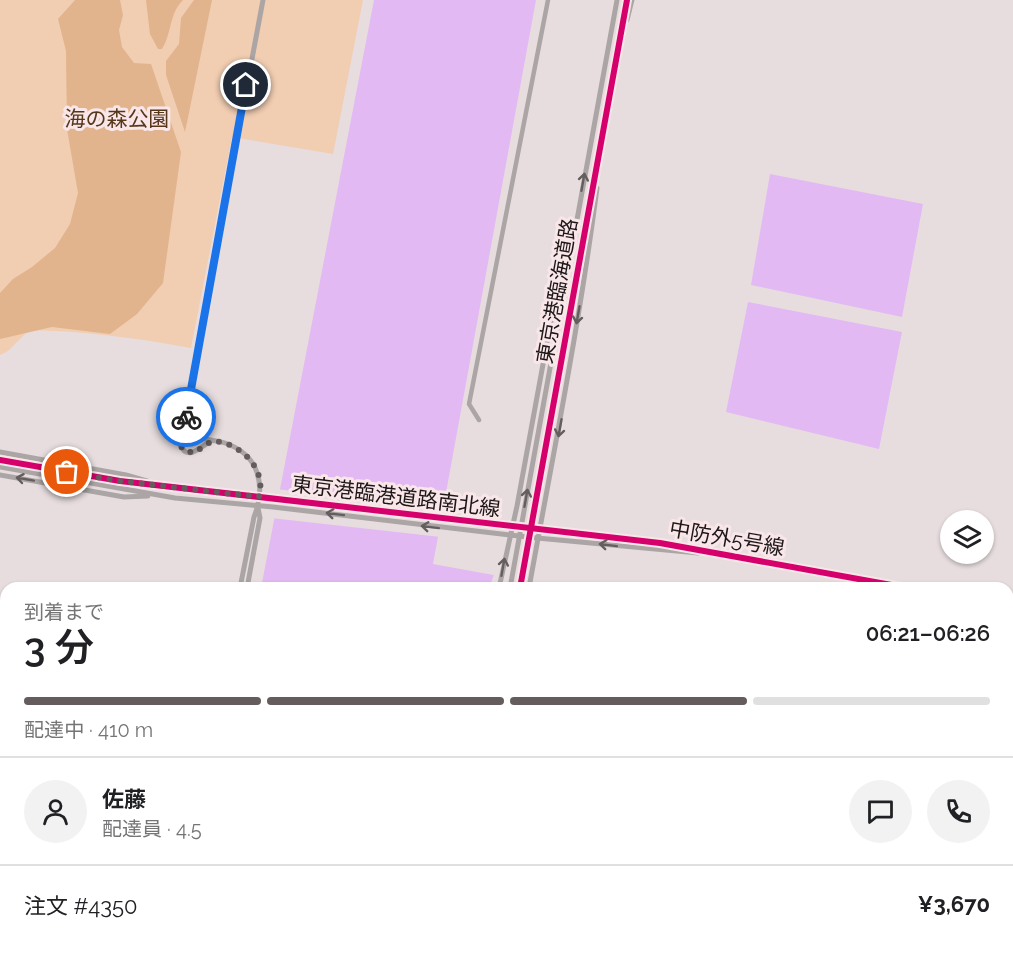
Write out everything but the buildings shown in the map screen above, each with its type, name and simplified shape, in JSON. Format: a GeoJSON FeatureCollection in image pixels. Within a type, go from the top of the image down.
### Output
{"type":"FeatureCollection","features":[{"type":"Feature","properties":{"kind":"street"},"geometry":{"type":"LineString","coordinates":[[212,441],[194,453],[181,448],[262,0]]}},
{"type":"Feature","properties":{"kind":"street"},"geometry":{"type":"LineString","coordinates":[[479,420],[469,404],[548,0]]}},
{"type":"Feature","properties":{"kind":"street","name":"東京港臨海道路"},"geometry":{"type":"LineString","coordinates":[[511,582],[615,0]]}},
{"type":"Feature","properties":{"kind":"street","name":"東京港臨海道路"},"geometry":{"type":"LineString","coordinates":[[520,582],[623,33],[627,0]]}},
{"type":"Feature","properties":{"kind":"street"},"geometry":{"type":"LineString","coordinates":[[623,33],[632,0]]}},
{"type":"Feature","properties":{"kind":"street"},"geometry":{"type":"LineString","coordinates":[[530,582],[559,431],[587,261],[597,174]]}},
{"type":"Feature","properties":{"kind":"street"},"geometry":{"type":"LineString","coordinates":[[500,582],[517,506],[557,288],[579,206]]}},
{"type":"Feature","properties":{"kind":"street"},"geometry":{"type":"LineString","coordinates":[[185,422],[192,435]]}},
{"type":"Feature","properties":{"kind":"street"},"geometry":{"type":"LineString","coordinates":[[182,438],[188,434],[231,445],[247,458],[259,476],[261,483],[258,506],[241,582]]}},
{"type":"Feature","properties":{"kind":"street"},"geometry":{"type":"LineString","coordinates":[[0,452],[126,475],[157,484]]}},
{"type":"Feature","properties":{"kind":"street","name":"東京港臨港道路南北線"},"geometry":{"type":"LineString","coordinates":[[0,460],[120,481],[540,530]]}},
{"type":"Feature","properties":{"kind":"street","name":"東京港臨港道路南北線"},"geometry":{"type":"LineString","coordinates":[[0,467],[155,495],[537,538]]}},
{"type":"Feature","properties":{"kind":"street"},"geometry":{"type":"LineString","coordinates":[[0,475],[123,497],[155,495]]}},
{"type":"Feature","properties":{"kind":"street"},"geometry":{"type":"LineString","coordinates":[[248,582],[260,518],[258,506]]}},
{"type":"Feature","properties":{"kind":"street","name":"中防外5号線"},"geometry":{"type":"LineString","coordinates":[[540,530],[660,543],[875,582]]}},
{"type":"Feature","properties":{"kind":"street","name":"中防外5号線"},"geometry":{"type":"LineString","coordinates":[[537,538],[729,555]]}},
{"type":"Feature","properties":{"kind":"green space","name":"海の森公園"},"geometry":{"type":"Polygon","coordinates":[[[0,0],[363,0],[333,154],[232,137],[191,348],[110,336],[29,330],[8,351],[0,355],[0,0]]]}},
{"type":"Feature","properties":{"kind":"green space"},"geometry":{"type":"Polygon","coordinates":[[[75,0],[120,0],[123,15],[119,30],[122,47],[134,63],[151,64],[181,152],[163,283],[137,314],[110,334],[52,327],[0,339],[0,293],[13,279],[55,248],[70,224],[78,193],[67,129],[66,51],[58,19],[75,0]]]}},
{"type":"Feature","properties":{"kind":"green space"},"geometry":{"type":"Polygon","coordinates":[[[146,0],[183,0],[175,11],[162,49],[158,49],[150,34],[146,0]]]}},
{"type":"Feature","properties":{"kind":"green space"},"geometry":{"type":"Polygon","coordinates":[[[194,0],[212,0],[185,132],[166,75],[166,61],[179,44],[181,18],[194,0]]]}},
{"type":"Feature","properties":{"kind":"shaded area"},"geometry":{"type":"Polygon","coordinates":[[[374,0],[536,0],[433,564],[532,582],[262,582],[374,0]]]}},
{"type":"Feature","properties":{"kind":"shaded area"},"geometry":{"type":"Polygon","coordinates":[[[770,174],[923,204],[902,317],[751,285],[770,174]]]}},
{"type":"Feature","properties":{"kind":"shaded area"},"geometry":{"type":"Polygon","coordinates":[[[748,302],[902,332],[879,449],[726,412],[748,302]]]}},
{"type":"Feature","properties":{"kind":"pier"},"geometry":{"type":"Polygon","coordinates":[[[276,489],[446,509],[441,537],[271,518],[276,489]]]}},
{"type":"Feature","properties":{"kind":"pier"},"geometry":{"type":"Polygon","coordinates":[[[495,572],[533,579],[532,582],[491,582],[495,572]]]}},
{"type":"Feature","properties":{"kind":"cycle path"},"geometry":{"type":"LineString","coordinates":[[521,582],[627,0]]}},
{"type":"Feature","properties":{"kind":"cycle path"},"geometry":{"type":"LineString","coordinates":[[0,460],[120,481],[660,543],[875,582]]}},
{"type":"Feature","properties":{"kind":"way so far"},"geometry":{"type":"LineString","coordinates":[[67,472],[120,481],[259,497],[261,483],[256,469],[231,445],[212,441],[194,453],[186,453],[181,448],[186,417]]}},
{"type":"Feature","properties":{"kind":"route"},"geometry":{"type":"LineString","coordinates":[[186,417],[246,85]]}}]}
